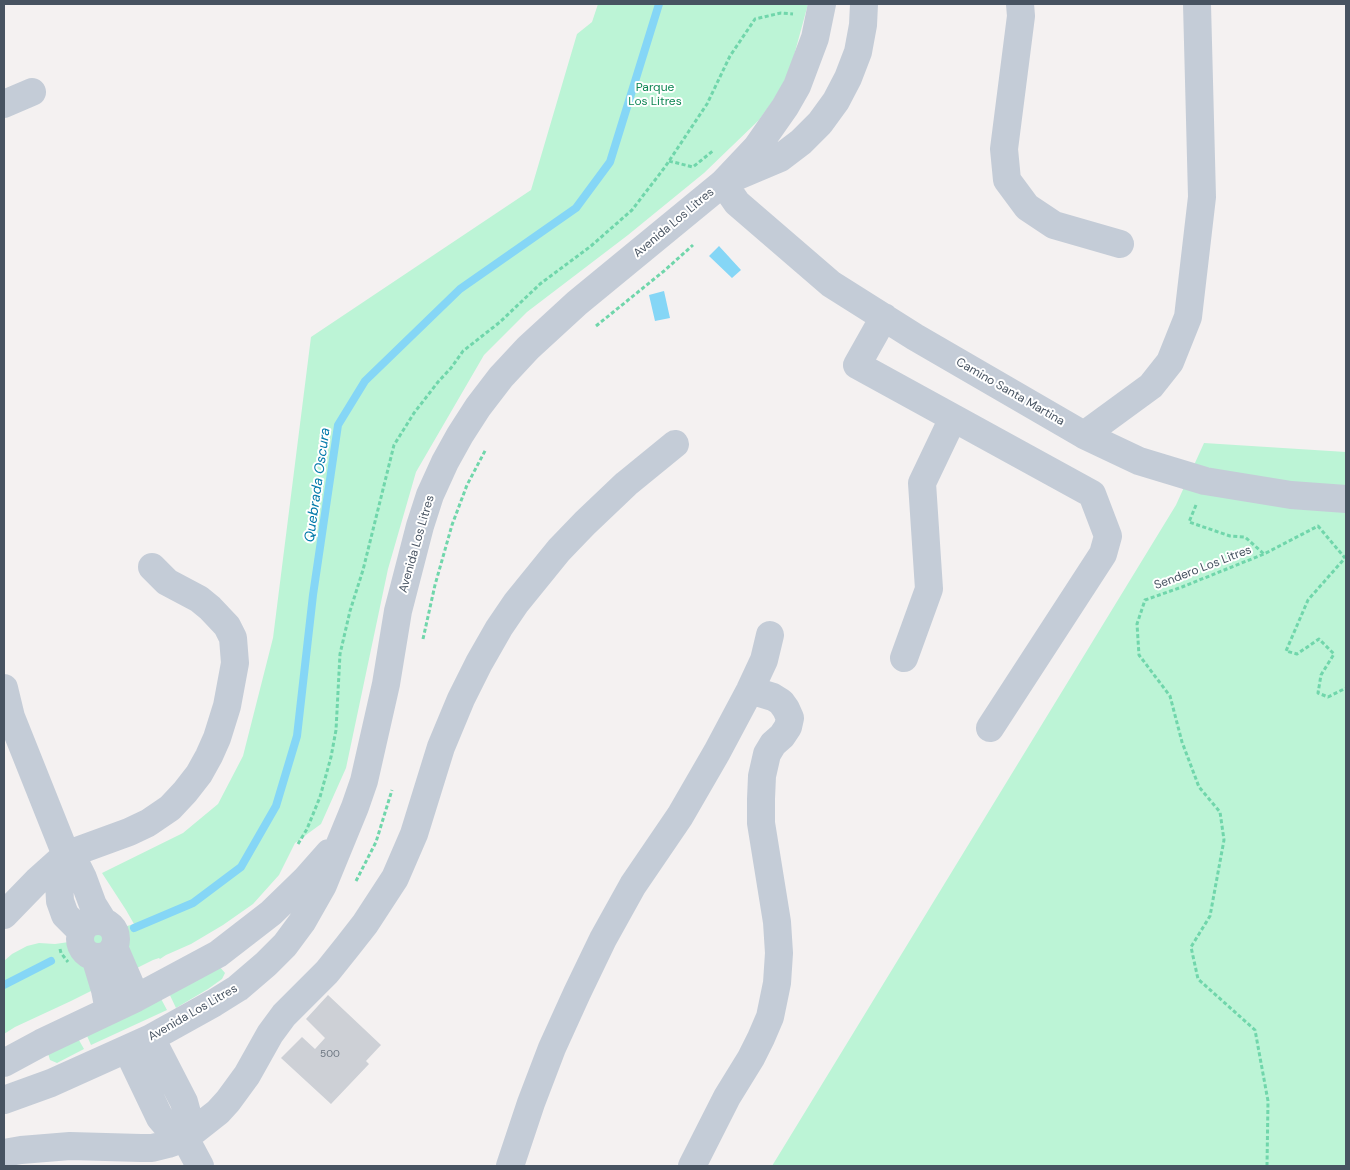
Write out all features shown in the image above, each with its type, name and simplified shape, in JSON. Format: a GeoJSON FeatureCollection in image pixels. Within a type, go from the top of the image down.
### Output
{"type":"FeatureCollection","features":[{"type":"Feature","properties":{"kind":"street","name":"Avenida Los Litres"},"geometry":{"type":"LineString","coordinates":[[4,1100],[51,1083],[139,1043],[238,988],[279,952],[302,922],[324,885],[364,781],[386,684],[398,611],[420,526],[430,495],[444,462],[478,407],[501,377],[528,348],[577,303],[722,183],[757,147],[797,86],[816,38],[822,4]]}},
{"type":"Feature","properties":{"kind":"street","name":"Avenida Los Litres"},"geometry":{"type":"LineString","coordinates":[[722,183],[780,158],[801,142],[820,123],[836,101],[848,78],[858,52],[863,25],[864,4]]}},
{"type":"Feature","properties":{"kind":"street"},"geometry":{"type":"LineString","coordinates":[[1020,4],[1021,16],[1004,149],[1007,180],[1027,207],[1054,225],[1120,244]]}},
{"type":"Feature","properties":{"kind":"street"},"geometry":{"type":"LineString","coordinates":[[1084,435],[1151,386],[1170,362],[1188,317],[1202,197],[1197,4]]}},
{"type":"Feature","properties":{"kind":"street"},"geometry":{"type":"LineString","coordinates":[[4,104],[32,92]]}},
{"type":"Feature","properties":{"kind":"street","name":"Camino Santa Martina"},"geometry":{"type":"LineString","coordinates":[[722,183],[737,203],[831,284],[923,342],[1084,435],[1139,461],[1205,481],[1291,496],[1346,499]]}},
{"type":"Feature","properties":{"kind":"street"},"geometry":{"type":"LineString","coordinates":[[884,317],[857,365],[1092,494],[1108,536],[1103,554],[990,728]]}},
{"type":"Feature","properties":{"kind":"street"},"geometry":{"type":"LineString","coordinates":[[904,658],[930,589],[922,483],[953,418]]}},
{"type":"Feature","properties":{"kind":"street"},"geometry":{"type":"LineString","coordinates":[[4,1153],[70,1146],[152,1148],[185,1138],[218,1112],[238,1090],[270,1034],[284,1015],[342,954],[365,924],[395,878],[414,834],[441,747],[461,699],[479,663],[516,602],[559,550],[585,523],[626,484],[675,444]]}},
{"type":"Feature","properties":{"kind":"street"},"geometry":{"type":"LineString","coordinates":[[4,915],[66,854],[129,832],[170,808],[198,774],[217,738],[228,706],[235,663],[233,638],[227,626],[210,608],[199,599],[167,582],[152,567]]}},
{"type":"Feature","properties":{"kind":"street"},"geometry":{"type":"LineString","coordinates":[[510,1166],[552,1048],[603,939],[633,885],[680,816],[717,752],[764,660],[770,635]]}},
{"type":"Feature","properties":{"kind":"street"},"geometry":{"type":"LineString","coordinates":[[4,688],[11,717],[66,854],[78,868],[93,905],[92,926],[109,924],[116,934],[116,941],[104,952],[105,990],[109,1011]]}},
{"type":"Feature","properties":{"kind":"street"},"geometry":{"type":"LineString","coordinates":[[692,1166],[727,1097],[762,1038],[770,1017],[777,983],[779,953],[777,922],[762,823],[762,776],[765,760],[773,744],[788,727],[790,718],[781,702],[773,697],[750,690]]}},
{"type":"Feature","properties":{"kind":"street","name":"Avenida Los Litres"},"geometry":{"type":"LineString","coordinates":[[4,1063],[41,1043],[136,998],[218,954],[271,912],[306,879],[343,837]]}},
{"type":"Feature","properties":{"kind":"street"},"geometry":{"type":"LineString","coordinates":[[104,952],[136,998]]}},
{"type":"Feature","properties":{"kind":"street"},"geometry":{"type":"LineString","coordinates":[[218,954],[227,958],[234,966],[239,980],[238,988]]}},
{"type":"Feature","properties":{"kind":"street"},"geometry":{"type":"LineString","coordinates":[[41,1043],[39,1054],[41,1065],[51,1083]]}},
{"type":"Feature","properties":{"kind":"street"},"geometry":{"type":"LineString","coordinates":[[139,1043],[184,1102],[187,1113],[185,1138],[200,1166]]}},
{"type":"Feature","properties":{"kind":"path"},"geometry":{"type":"LineString","coordinates":[[669,161],[693,167],[718,147]]}},
{"type":"Feature","properties":{"kind":"path"},"geometry":{"type":"LineString","coordinates":[[592,328],[694,245]]}},
{"type":"Feature","properties":{"kind":"path"},"geometry":{"type":"LineString","coordinates":[[423,640],[435,585],[452,525],[467,485],[488,444]]}},
{"type":"Feature","properties":{"kind":"path"},"geometry":{"type":"LineString","coordinates":[[1189,522],[1230,536],[1245,537],[1264,554],[1318,526],[1345,558],[1308,600],[1286,651],[1297,654],[1319,639],[1334,654],[1321,675],[1318,693],[1328,697],[1346,688]]}},
{"type":"Feature","properties":{"kind":"path","name":"Sendero Los Litres"},"geometry":{"type":"LineString","coordinates":[[1264,554],[1145,600],[1137,624],[1139,655],[1170,696],[1182,742],[1199,787],[1220,812],[1224,840],[1210,916],[1191,947],[1198,979],[1255,1030],[1268,1101],[1267,1166]]}},
{"type":"Feature","properties":{"kind":"path"},"geometry":{"type":"LineString","coordinates":[[352,888],[376,842],[389,803],[393,784]]}},
{"type":"Feature","properties":{"kind":"green space","name":"Parque Los Litres"},"geometry":{"type":"Polygon","coordinates":[[[598,4],[808,4],[792,63],[783,84],[759,120],[704,173],[628,235],[527,312],[484,355],[416,472],[388,569],[346,768],[321,824],[295,843],[279,875],[253,904],[223,925],[191,944],[160,959],[153,960],[4,1034],[4,961],[27,946],[39,943],[55,944],[76,941],[134,924],[102,873],[183,833],[218,804],[243,756],[273,638],[311,337],[531,190],[577,34],[592,22],[598,4]]]}},
{"type":"Feature","properties":{"kind":"green space"},"geometry":{"type":"Polygon","coordinates":[[[1204,443],[1346,452],[1346,1166],[772,1166],[1176,505],[1204,443]]]}},
{"type":"Feature","properties":{"kind":"green space"},"geometry":{"type":"Polygon","coordinates":[[[219,966],[225,973],[222,979],[176,1008],[167,989],[219,966]]]}},
{"type":"Feature","properties":{"kind":"green space"},"geometry":{"type":"Polygon","coordinates":[[[159,995],[167,1010],[91,1045],[84,1029],[159,995]]]}},
{"type":"Feature","properties":{"kind":"green space"},"geometry":{"type":"Polygon","coordinates":[[[75,1033],[84,1049],[57,1063],[50,1060],[47,1050],[75,1033]]]}},
{"type":"Feature","properties":{"kind":"water"},"geometry":{"type":"Polygon","coordinates":[[[719,246],[741,270],[732,278],[709,256],[719,246]]]}},
{"type":"Feature","properties":{"kind":"water"},"geometry":{"type":"Polygon","coordinates":[[[664,291],[670,318],[655,321],[649,295],[664,291]]]}},
{"type":"Feature","properties":{"kind":"building"},"geometry":{"type":"Polygon","coordinates":[[[328,995],[381,1045],[366,1061],[369,1064],[331,1104],[281,1058],[302,1037],[315,1049],[325,1038],[306,1019],[328,995]]]}},
{"type":"Feature","properties":{"kind":"waterway","name":"Quebrada Oscura"},"geometry":{"type":"LineString","coordinates":[[134,928],[193,903],[241,867],[276,806],[297,736],[313,595],[338,425],[365,381],[460,289],[576,208],[610,162],[659,4]]}},
{"type":"Feature","properties":{"kind":"waterway","name":"Quebrada Oscura"},"geometry":{"type":"LineString","coordinates":[[4,985],[51,961]]}}]}
